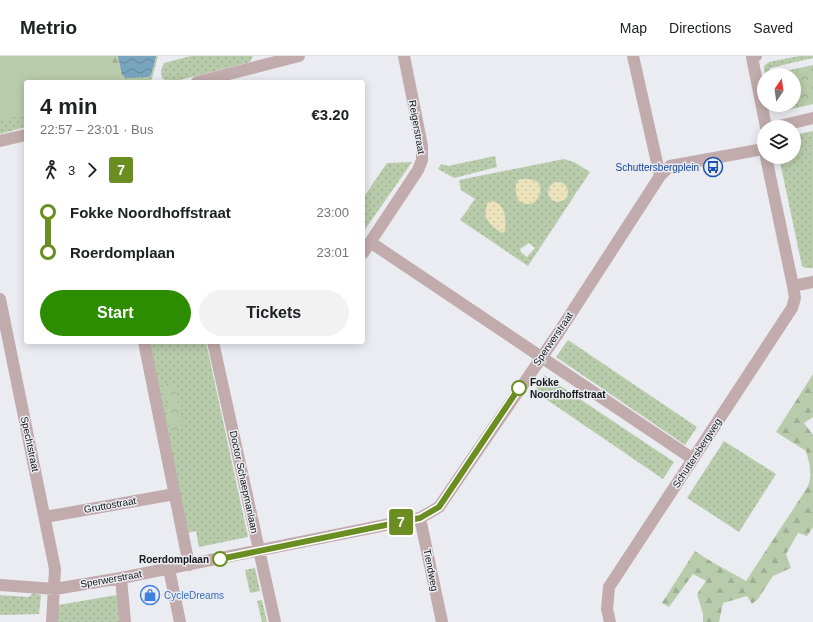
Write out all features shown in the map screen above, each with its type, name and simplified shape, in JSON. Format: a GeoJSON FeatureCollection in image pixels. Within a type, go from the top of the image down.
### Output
{"type":"FeatureCollection","features":[{"type":"Feature","properties":{"kind":"street"},"geometry":{"type":"LineString","coordinates":[[205,80],[299,56]]}},
{"type":"Feature","properties":{"kind":"street","name":"Reigerstraat"},"geometry":{"type":"LineString","coordinates":[[365,250],[418,170],[422,160],[422,146],[404,56]]}},
{"type":"Feature","properties":{"kind":"street"},"geometry":{"type":"LineString","coordinates":[[633,56],[660,176]]}},
{"type":"Feature","properties":{"kind":"street"},"geometry":{"type":"LineString","coordinates":[[756,56],[752,57],[765,120]]}},
{"type":"Feature","properties":{"kind":"street"},"geometry":{"type":"LineString","coordinates":[[801,121],[813,118]]}},
{"type":"Feature","properties":{"kind":"street"},"geometry":{"type":"LineString","coordinates":[[0,141],[24,135]]}},
{"type":"Feature","properties":{"kind":"street","name":"Sperwerstraat"},"geometry":{"type":"LineString","coordinates":[[0,585],[55,589],[169,569],[420,518],[439,507],[541,358],[660,176],[670,166],[757,150]]}},
{"type":"Feature","properties":{"kind":"street"},"geometry":{"type":"LineString","coordinates":[[767,164],[793,286],[813,282]]}},
{"type":"Feature","properties":{"kind":"street"},"geometry":{"type":"LineString","coordinates":[[370,242],[693,459]]}},
{"type":"Feature","properties":{"kind":"street","name":"Schuttersbergweg"},"geometry":{"type":"LineString","coordinates":[[610,622],[607,609],[610,587],[792,308],[795,298],[793,286]]}},
{"type":"Feature","properties":{"kind":"street","name":"Spechtstraat"},"geometry":{"type":"LineString","coordinates":[[0,299],[55,568],[52,622]]}},
{"type":"Feature","properties":{"kind":"street"},"geometry":{"type":"LineString","coordinates":[[144,344],[189,565]]}},
{"type":"Feature","properties":{"kind":"street","name":"Doctor Schaepmanlaan"},"geometry":{"type":"LineString","coordinates":[[213,344],[275,622]]}},
{"type":"Feature","properties":{"kind":"street","name":"Gruttostraat"},"geometry":{"type":"LineString","coordinates":[[45,517],[175,494]]}},
{"type":"Feature","properties":{"kind":"street","name":"Tiendweg"},"geometry":{"type":"LineString","coordinates":[[420,518],[442,622]]}},
{"type":"Feature","properties":{"kind":"street"},"geometry":{"type":"LineString","coordinates":[[169,569],[180,622]]}},
{"type":"Feature","properties":{"kind":"street"},"geometry":{"type":"LineString","coordinates":[[121,578],[125,622]]}},
{"type":"Feature","properties":{"kind":"green space"},"geometry":{"type":"Polygon","coordinates":[[[0,56],[111,56],[117,78],[116,80],[24,80],[24,114],[0,120],[0,56]]]}},
{"type":"Feature","properties":{"kind":"green space"},"geometry":{"type":"Polygon","coordinates":[[[103,56],[117,56],[123,80],[113,78],[103,56]]]}},
{"type":"Feature","properties":{"kind":"green space"},"geometry":{"type":"Polygon","coordinates":[[[117,56],[158,56],[152,80],[123,80],[117,56]]]}},
{"type":"Feature","properties":{"kind":"green space"},"geometry":{"type":"Polygon","coordinates":[[[191,56],[253,56],[250,62],[180,80],[165,80],[162,78],[161,70],[164,63],[191,56]]]}},
{"type":"Feature","properties":{"kind":"green space"},"geometry":{"type":"Polygon","coordinates":[[[799,56],[813,56],[813,58],[764,68],[764,66],[769,62],[799,56]]]}},
{"type":"Feature","properties":{"kind":"green space"},"geometry":{"type":"Polygon","coordinates":[[[813,65],[813,104],[801,107],[801,68],[799,68],[813,65]]]}},
{"type":"Feature","properties":{"kind":"green space"},"geometry":{"type":"Polygon","coordinates":[[[24,112],[24,128],[0,134],[0,118],[24,112]]]}},
{"type":"Feature","properties":{"kind":"green space"},"geometry":{"type":"Polygon","coordinates":[[[813,131],[813,268],[806,268],[802,266],[780,164],[801,164],[801,134],[813,131]]]}},
{"type":"Feature","properties":{"kind":"green space"},"geometry":{"type":"Polygon","coordinates":[[[495,156],[497,167],[454,178],[438,169],[441,164],[448,166],[495,156]]]}},
{"type":"Feature","properties":{"kind":"green space"},"geometry":{"type":"Polygon","coordinates":[[[564,159],[574,162],[590,172],[528,266],[460,220],[475,199],[461,190],[459,180],[564,159]],[[554,182],[559,201],[567,198],[563,183],[554,182]],[[529,243],[520,249],[521,252],[527,257],[535,248],[529,243]]]}},
{"type":"Feature","properties":{"kind":"green space"},"geometry":{"type":"Polygon","coordinates":[[[412,162],[365,230],[365,195],[387,163],[412,162]]]}},
{"type":"Feature","properties":{"kind":"green space"},"geometry":{"type":"Polygon","coordinates":[[[568,340],[697,427],[685,445],[556,357],[568,340]]]}},
{"type":"Feature","properties":{"kind":"green space"},"geometry":{"type":"Polygon","coordinates":[[[149,344],[206,344],[248,537],[199,547],[196,531],[188,533],[149,344]]]}},
{"type":"Feature","properties":{"kind":"green space"},"geometry":{"type":"Polygon","coordinates":[[[813,374],[813,417],[804,423],[813,435],[813,527],[807,536],[798,533],[786,554],[791,568],[773,576],[758,599],[752,604],[747,596],[723,603],[719,622],[703,622],[703,614],[697,594],[706,581],[693,574],[669,607],[662,603],[695,551],[746,581],[809,483],[810,470],[806,451],[776,432],[813,374]]]}},
{"type":"Feature","properties":{"kind":"green space"},"geometry":{"type":"Polygon","coordinates":[[[544,375],[674,462],[663,479],[534,391],[544,375]]]}},
{"type":"Feature","properties":{"kind":"green space"},"geometry":{"type":"Polygon","coordinates":[[[174,383],[184,429],[171,432],[163,384],[174,383]]]}},
{"type":"Feature","properties":{"kind":"green space"},"geometry":{"type":"Polygon","coordinates":[[[724,441],[776,474],[739,532],[687,498],[724,441]]]}},
{"type":"Feature","properties":{"kind":"green space"},"geometry":{"type":"Polygon","coordinates":[[[255,568],[260,591],[250,593],[245,570],[255,568]]]}},
{"type":"Feature","properties":{"kind":"green space"},"geometry":{"type":"Polygon","coordinates":[[[33,593],[41,595],[39,614],[0,615],[0,595],[29,597],[33,593]]]}},
{"type":"Feature","properties":{"kind":"green space"},"geometry":{"type":"Polygon","coordinates":[[[117,595],[119,622],[57,622],[58,605],[117,595]]]}},
{"type":"Feature","properties":{"kind":"green space"},"geometry":{"type":"Polygon","coordinates":[[[262,600],[267,622],[262,622],[257,601],[262,600]]]}},
{"type":"Feature","properties":{"kind":"sand"},"geometry":{"type":"Polygon","coordinates":[[[531,179],[539,184],[540,193],[538,198],[535,202],[530,204],[518,200],[516,188],[517,183],[518,180],[531,179]]]}},
{"type":"Feature","properties":{"kind":"sand"},"geometry":{"type":"Polygon","coordinates":[[[558,182],[565,185],[568,192],[565,199],[558,202],[551,199],[548,192],[551,185],[558,182]]]}},
{"type":"Feature","properties":{"kind":"sand"},"geometry":{"type":"Polygon","coordinates":[[[492,201],[500,205],[503,209],[505,231],[502,233],[492,226],[485,216],[487,203],[492,201]]]}},
{"type":"Feature","properties":{"kind":"water"},"geometry":{"type":"Polygon","coordinates":[[[118,56],[156,56],[151,75],[148,77],[126,78],[122,75],[118,56]]]}},
{"type":"Feature","properties":{"kind":"bus line","name":"7"},"geometry":{"type":"LineString","coordinates":[[220,559],[420,518],[433,512],[439,507],[519,388]]}},
{"type":"Feature","properties":{"kind":"place","name":"Schuttersbergplein"},"geometry":{"type":"Point","coordinates":[713,167]}},
{"type":"Feature","properties":{"kind":"place","name":"Fokke Noordhoffstraat"},"geometry":{"type":"Point","coordinates":[519,388]}},
{"type":"Feature","properties":{"kind":"place","name":"Roerdomplaan"},"geometry":{"type":"Point","coordinates":[220,559]}},
{"type":"Feature","properties":{"kind":"place","name":"CycleDreams"},"geometry":{"type":"Point","coordinates":[150,595]}}]}
